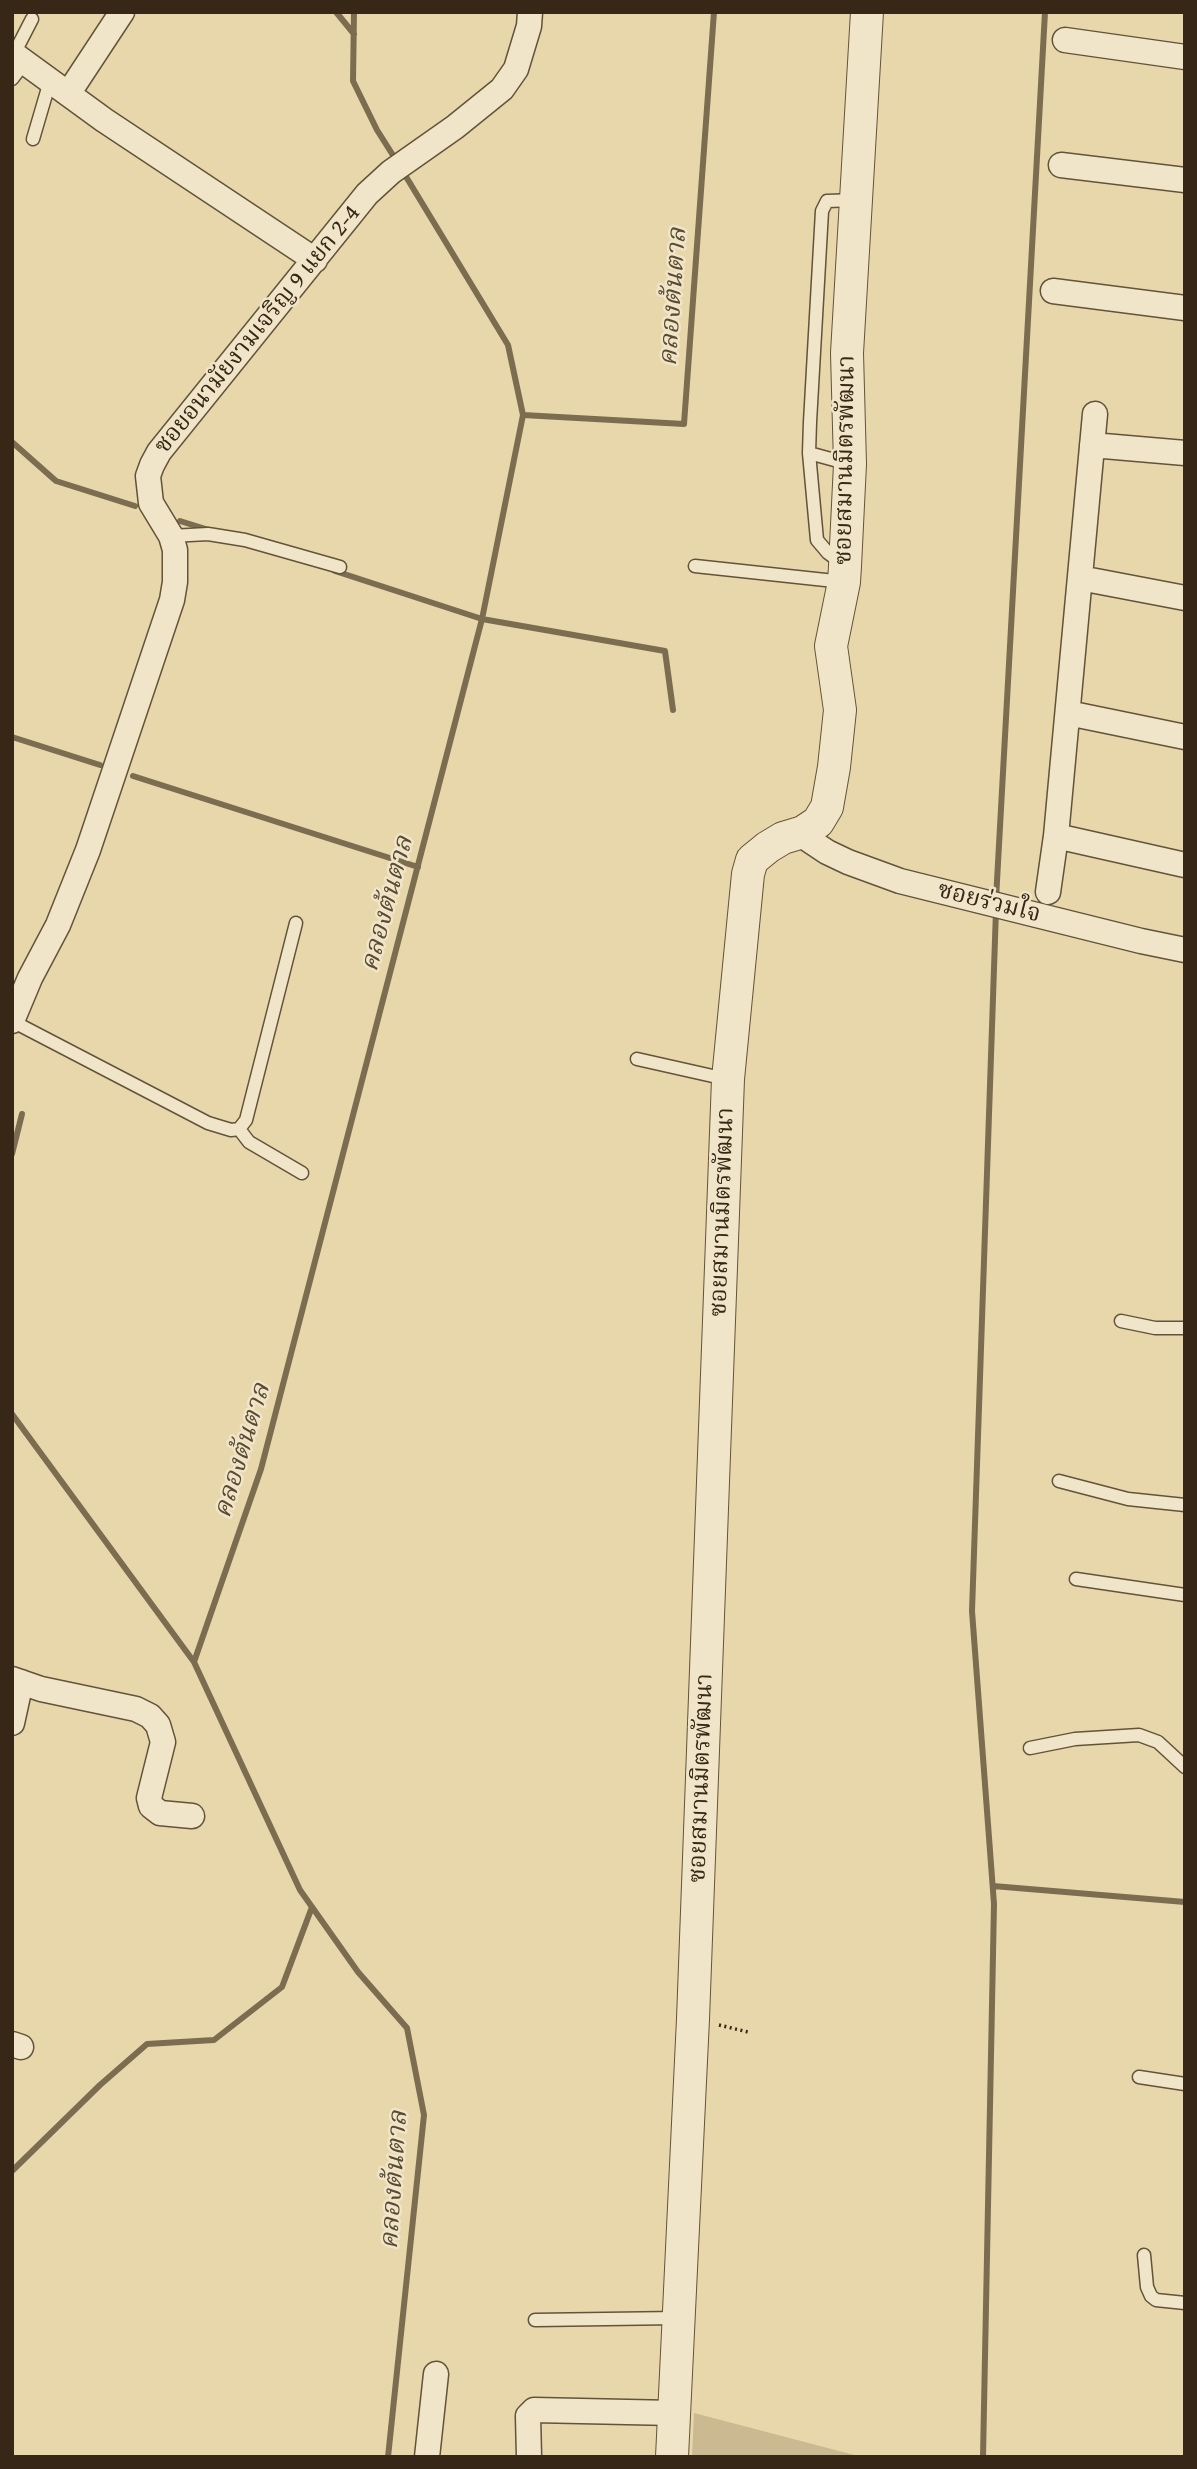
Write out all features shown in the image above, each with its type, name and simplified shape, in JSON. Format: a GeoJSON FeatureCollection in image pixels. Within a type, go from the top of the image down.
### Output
{"type":"FeatureCollection","features":[{"type":"Feature","properties":{"kind":"street"},"geometry":{"type":"LineString","coordinates":[[59,88],[122,12]]}},
{"type":"Feature","properties":{"kind":"street","name":"ซอยอนามัยงามเจริญ 9 แยก 2-4"},"geometry":{"type":"LineString","coordinates":[[12,1021],[30,978],[58,925],[111,788],[172,600],[175,550],[171,536],[151,503],[148,475],[152,465],[159,452],[367,194],[502,89],[516,69],[529,26],[530,12]]}},
{"type":"Feature","properties":{"kind":"street","name":"ซอยสมานมิตรพัฒนา"},"geometry":{"type":"LineString","coordinates":[[672,2457],[693,2019],[728,1079],[747,874],[757,854],[818,822],[827,807],[834,766],[840,710],[831,646],[844,574],[850,464],[831,353],[856,200],[867,12]]}},
{"type":"Feature","properties":{"kind":"street"},"geometry":{"type":"LineString","coordinates":[[1065,40],[1185,57]]}},
{"type":"Feature","properties":{"kind":"street"},"geometry":{"type":"LineString","coordinates":[[16,62],[315,260]]}},
{"type":"Feature","properties":{"kind":"street"},"geometry":{"type":"LineString","coordinates":[[1062,165],[1185,180]]}},
{"type":"Feature","properties":{"kind":"street"},"geometry":{"type":"LineString","coordinates":[[1053,291],[1185,308]]}},
{"type":"Feature","properties":{"kind":"street"},"geometry":{"type":"LineString","coordinates":[[1048,892],[1056,836],[1095,415]]}},
{"type":"Feature","properties":{"kind":"street"},"geometry":{"type":"LineString","coordinates":[[1093,445],[1185,453]]}},
{"type":"Feature","properties":{"kind":"street"},"geometry":{"type":"LineString","coordinates":[[1080,578],[1185,598]]}},
{"type":"Feature","properties":{"kind":"street"},"geometry":{"type":"LineString","coordinates":[[1068,712],[1185,737]]}},
{"type":"Feature","properties":{"kind":"street","name":"ซอยร่วมใจ"},"geometry":{"type":"LineString","coordinates":[[803,832],[809,840],[848,862],[900,881],[1185,950]]}},
{"type":"Feature","properties":{"kind":"street"},"geometry":{"type":"LineString","coordinates":[[1056,836],[1185,865]]}},
{"type":"Feature","properties":{"kind":"street"},"geometry":{"type":"LineString","coordinates":[[12,1723],[16,1681],[41,1689],[136,1709],[150,1716],[158,1725],[163,1742],[149,1798],[151,1805],[160,1812],[192,1816]]}},
{"type":"Feature","properties":{"kind":"street"},"geometry":{"type":"LineString","coordinates":[[427,2457],[436,2374]]}},
{"type":"Feature","properties":{"kind":"street"},"geometry":{"type":"LineString","coordinates":[[529,2457],[528,2416],[534,2410],[674,2413]]}},
{"type":"Feature","properties":{"kind":"lane"},"geometry":{"type":"LineString","coordinates":[[16,62],[32,19]]}},
{"type":"Feature","properties":{"kind":"lane"},"geometry":{"type":"LineString","coordinates":[[33,139],[59,88]]}},
{"type":"Feature","properties":{"kind":"lane"},"geometry":{"type":"LineString","coordinates":[[831,353],[809,453],[817,540],[844,574]]}},
{"type":"Feature","properties":{"kind":"lane"},"geometry":{"type":"LineString","coordinates":[[809,453],[850,464]]}},
{"type":"Feature","properties":{"kind":"lane"},"geometry":{"type":"LineString","coordinates":[[171,536],[208,534],[245,540],[340,567]]}},
{"type":"Feature","properties":{"kind":"lane"},"geometry":{"type":"LineString","coordinates":[[695,566],[844,574]]}},
{"type":"Feature","properties":{"kind":"lane"},"geometry":{"type":"LineString","coordinates":[[12,1021],[208,1123],[231,1130],[239,1129],[246,1120],[296,923]]}},
{"type":"Feature","properties":{"kind":"lane"},"geometry":{"type":"LineString","coordinates":[[638,1059],[728,1079]]}},
{"type":"Feature","properties":{"kind":"lane"},"geometry":{"type":"LineString","coordinates":[[239,1129],[249,1142],[302,1172]]}},
{"type":"Feature","properties":{"kind":"lane"},"geometry":{"type":"LineString","coordinates":[[1121,1321],[1155,1328],[1185,1328]]}},
{"type":"Feature","properties":{"kind":"lane"},"geometry":{"type":"LineString","coordinates":[[1059,1481],[1128,1499],[1185,1505]]}},
{"type":"Feature","properties":{"kind":"lane"},"geometry":{"type":"LineString","coordinates":[[1076,1579],[1185,1595]]}},
{"type":"Feature","properties":{"kind":"lane"},"geometry":{"type":"LineString","coordinates":[[1030,1748],[1075,1739],[1139,1735],[1158,1742],[1185,1767]]}},
{"type":"Feature","properties":{"kind":"lane"},"geometry":{"type":"LineString","coordinates":[[1139,2077],[1185,2084]]}},
{"type":"Feature","properties":{"kind":"lane"},"geometry":{"type":"LineString","coordinates":[[1144,2255],[1150,2296],[1156,2300],[1185,2302]]}},
{"type":"Feature","properties":{"kind":"lane"},"geometry":{"type":"LineString","coordinates":[[535,2320],[677,2318]]}},
{"type":"Feature","properties":{"kind":"shaded area"},"geometry":{"type":"Polygon","coordinates":[[[694,2413],[862,2457],[692,2457],[694,2413]]]}},
{"type":"Feature","properties":{"kind":"waterway"},"geometry":{"type":"LineString","coordinates":[[336,12],[354,34]]}},
{"type":"Feature","properties":{"kind":"waterway","name":"คลองต้นตาล"},"geometry":{"type":"LineString","coordinates":[[354,12],[353,81],[377,130],[396,160]]}},
{"type":"Feature","properties":{"kind":"waterway","name":"คลองต้นตาล"},"geometry":{"type":"LineString","coordinates":[[388,2457],[424,2115],[407,2028],[358,1972],[300,1890],[194,1662],[261,1469],[482,619],[523,415],[684,424],[714,12]]}},
{"type":"Feature","properties":{"kind":"waterway"},"geometry":{"type":"LineString","coordinates":[[996,899],[1045,12]]}},
{"type":"Feature","properties":{"kind":"waterway","name":"คลองต้นตาล"},"geometry":{"type":"LineString","coordinates":[[402,170],[508,345],[523,415]]}},
{"type":"Feature","properties":{"kind":"waterway"},"geometry":{"type":"LineString","coordinates":[[12,442],[56,481],[135,506]]}},
{"type":"Feature","properties":{"kind":"waterway"},"geometry":{"type":"LineString","coordinates":[[180,521],[209,530]]}},
{"type":"Feature","properties":{"kind":"waterway"},"geometry":{"type":"LineString","coordinates":[[335,571],[482,619],[665,651],[673,710]]}},
{"type":"Feature","properties":{"kind":"waterway"},"geometry":{"type":"LineString","coordinates":[[12,737],[100,765]]}},
{"type":"Feature","properties":{"kind":"waterway"},"geometry":{"type":"LineString","coordinates":[[133,776],[418,867]]}},
{"type":"Feature","properties":{"kind":"waterway"},"geometry":{"type":"LineString","coordinates":[[983,2457],[994,1904],[972,1611],[996,910]]}},
{"type":"Feature","properties":{"kind":"waterway"},"geometry":{"type":"LineString","coordinates":[[12,1154],[22,1114]]}},
{"type":"Feature","properties":{"kind":"waterway"},"geometry":{"type":"LineString","coordinates":[[12,1414],[194,1662]]}},
{"type":"Feature","properties":{"kind":"waterway"},"geometry":{"type":"LineString","coordinates":[[993,1886],[1185,1902]]}},
{"type":"Feature","properties":{"kind":"waterway"},"geometry":{"type":"LineString","coordinates":[[12,2171],[100,2085],[147,2044],[214,2040],[282,1987],[312,1907]]}}]}
